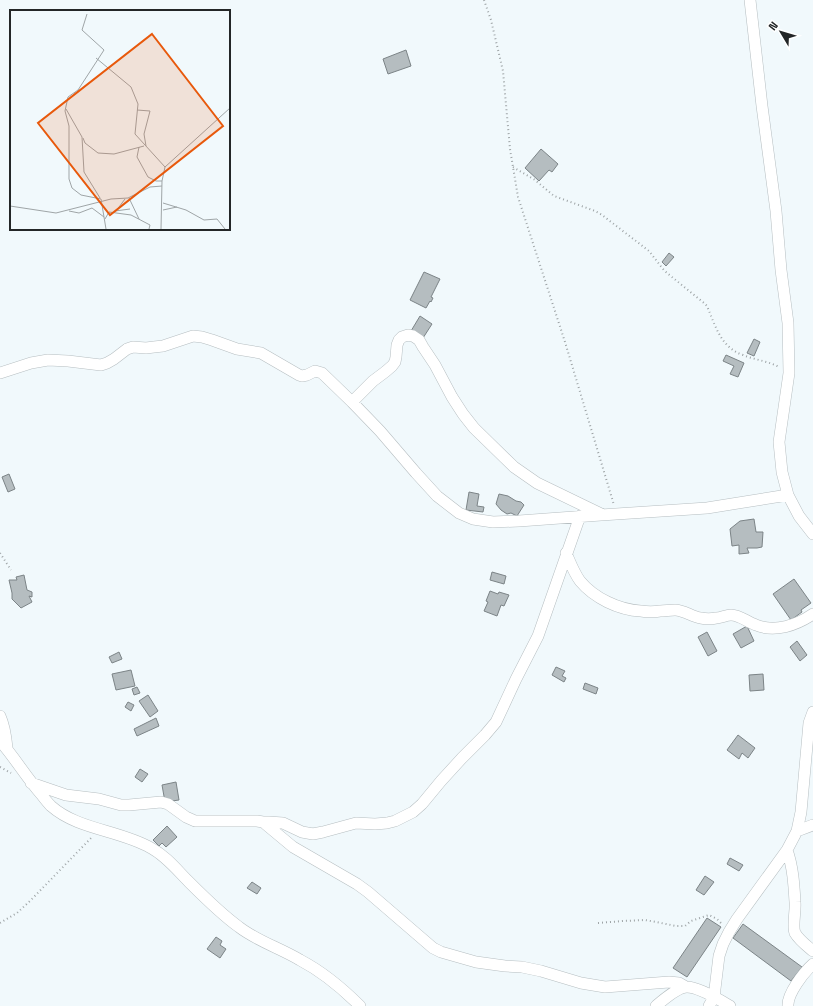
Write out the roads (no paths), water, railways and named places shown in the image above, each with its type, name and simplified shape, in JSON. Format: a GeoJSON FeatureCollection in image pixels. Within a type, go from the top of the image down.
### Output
{"type":"FeatureCollection","features":[{"type":"Feature","properties":{"kind":"street"},"geometry":{"type":"LineString","coordinates":[[750,0],[776,210],[781,270],[788,323],[789,373],[779,442],[782,472],[788,495],[799,516],[813,534]]}},
{"type":"Feature","properties":{"kind":"street"},"geometry":{"type":"LineString","coordinates":[[352,402],[373,381],[392,366],[395,362],[399,340],[408,335],[413,336],[419,340],[424,347],[463,414],[474,428],[514,467],[537,483],[601,514]]}},
{"type":"Feature","properties":{"kind":"street"},"geometry":{"type":"LineString","coordinates":[[0,373],[31,363],[48,360],[101,365],[133,347],[154,348],[193,336],[202,337],[237,349],[261,353],[302,376],[315,372],[322,373],[380,431],[437,496],[459,513],[473,519],[493,522],[519,521],[601,514],[707,508],[788,495]]}},
{"type":"Feature","properties":{"kind":"street"},"geometry":{"type":"LineString","coordinates":[[31,783],[66,795],[99,799],[120,805],[161,802],[168,804],[186,817],[195,821],[257,821],[283,823],[302,832],[313,834],[356,823],[387,823],[414,812],[496,722],[538,636],[580,516]]}},
{"type":"Feature","properties":{"kind":"street"},"geometry":{"type":"LineString","coordinates":[[566,553],[580,581],[588,589],[598,597],[611,604],[625,608],[640,611],[676,610],[687,612],[699,618],[707,619],[730,615],[738,616],[767,629],[782,628],[792,625],[813,614]]}},
{"type":"Feature","properties":{"kind":"street"},"geometry":{"type":"LineString","coordinates":[[711,1002],[719,956],[729,932],[787,850],[797,831],[801,812],[809,723],[813,712]]}},
{"type":"Feature","properties":{"kind":"street"},"geometry":{"type":"LineString","coordinates":[[0,716],[4,724],[6,735],[3,745],[31,783],[50,805],[62,814],[81,823],[151,848],[169,861],[212,904],[239,927],[254,938],[295,957],[323,973],[360,1006]]}},
{"type":"Feature","properties":{"kind":"street"},"geometry":{"type":"LineString","coordinates":[[263,822],[292,847],[357,884],[368,892],[433,948],[441,952],[476,962],[522,967],[581,983],[605,987],[669,982],[679,983],[686,987],[698,990],[711,1002],[730,1006]]}},
{"type":"Feature","properties":{"kind":"street"},"geometry":{"type":"LineString","coordinates":[[797,831],[813,825]]}},
{"type":"Feature","properties":{"kind":"street"},"geometry":{"type":"LineString","coordinates":[[787,850],[792,865],[795,901],[795,932],[813,951]]}},
{"type":"Feature","properties":{"kind":"street"},"geometry":{"type":"LineString","coordinates":[[788,1006],[791,994],[811,966],[813,954]]}},
{"type":"Feature","properties":{"kind":"street"},"geometry":{"type":"LineString","coordinates":[[656,1006],[674,993],[686,987]]}}]}
